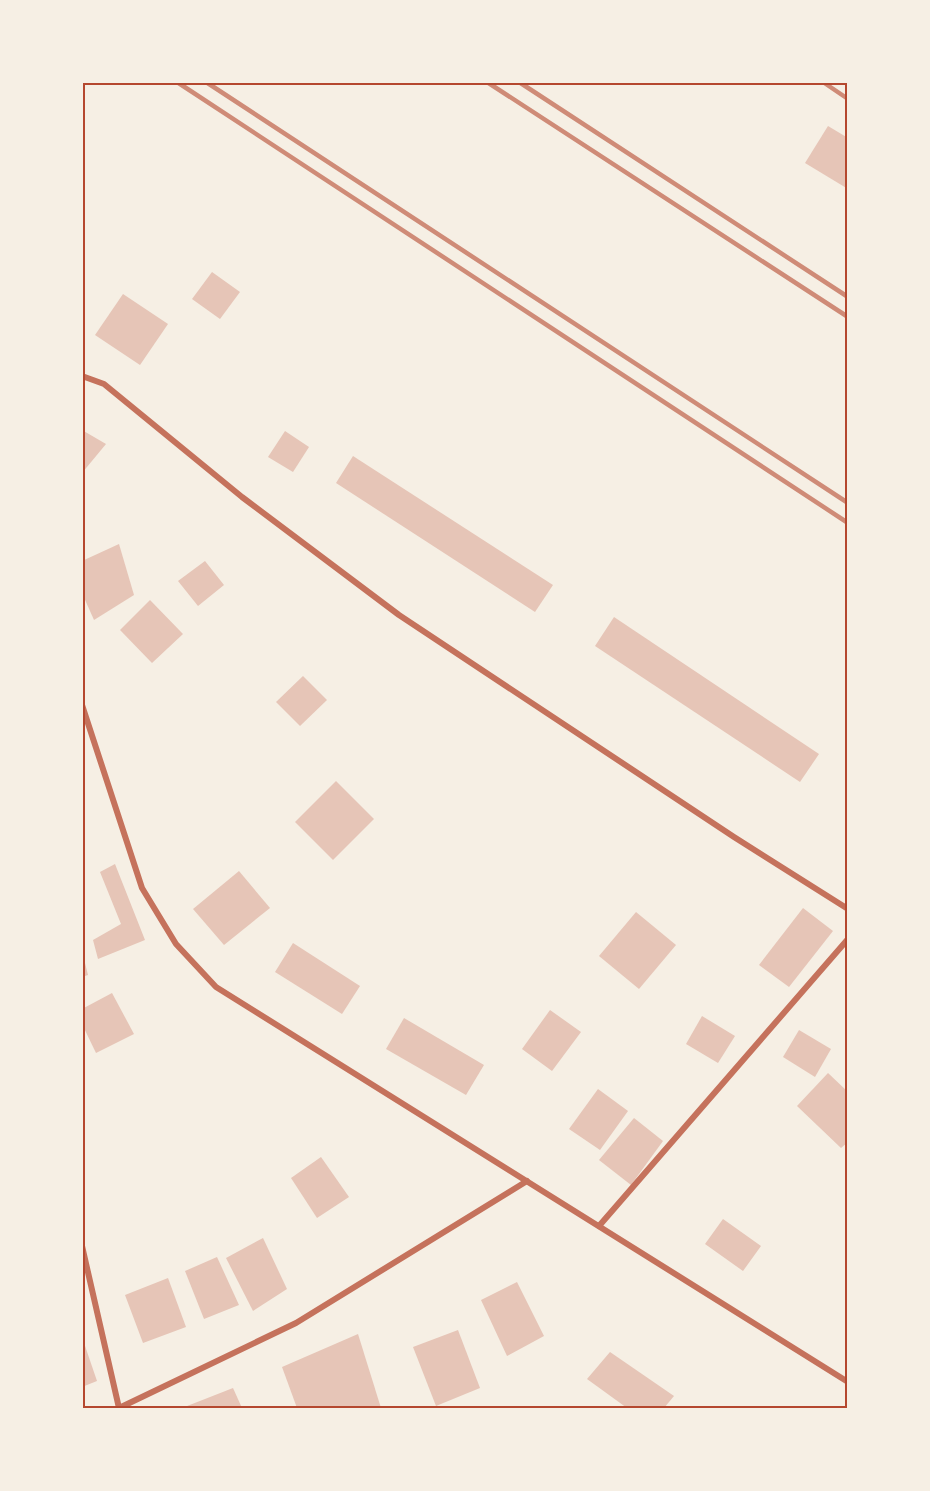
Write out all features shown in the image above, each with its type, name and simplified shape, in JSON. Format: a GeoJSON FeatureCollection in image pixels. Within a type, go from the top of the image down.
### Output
{"type":"FeatureCollection","features":[{"type":"Feature","properties":{"kind":"street"},"geometry":{"type":"LineString","coordinates":[[82,376],[104,384],[242,497],[399,615],[734,837],[848,909]]}},
{"type":"Feature","properties":{"kind":"street"},"geometry":{"type":"LineString","coordinates":[[82,705],[142,888],[176,944],[216,987],[848,1382]]}},
{"type":"Feature","properties":{"kind":"street"},"geometry":{"type":"LineString","coordinates":[[599,1226],[848,939]]}},
{"type":"Feature","properties":{"kind":"street"},"geometry":{"type":"LineString","coordinates":[[82,1246],[119,1408],[296,1323],[527,1181]]}},
{"type":"Feature","properties":{"kind":"building"},"geometry":{"type":"Polygon","coordinates":[[[828,126],[848,138],[848,189],[805,163],[828,126]]]}},
{"type":"Feature","properties":{"kind":"building"},"geometry":{"type":"Polygon","coordinates":[[[212,272],[240,292],[220,319],[192,299],[212,272]]]}},
{"type":"Feature","properties":{"kind":"building"},"geometry":{"type":"Polygon","coordinates":[[[123,294],[168,324],[140,365],[95,335],[123,294]]]}},
{"type":"Feature","properties":{"kind":"building"},"geometry":{"type":"Polygon","coordinates":[[[82,430],[106,444],[82,473],[82,430]]]}},
{"type":"Feature","properties":{"kind":"building"},"geometry":{"type":"Polygon","coordinates":[[[285,431],[309,447],[293,472],[268,457],[285,431]]]}},
{"type":"Feature","properties":{"kind":"building"},"geometry":{"type":"Polygon","coordinates":[[[353,456],[553,585],[535,612],[336,483],[353,456]]]}},
{"type":"Feature","properties":{"kind":"building"},"geometry":{"type":"Polygon","coordinates":[[[119,544],[134,595],[94,620],[82,593],[82,561],[119,544]]]}},
{"type":"Feature","properties":{"kind":"building"},"geometry":{"type":"Polygon","coordinates":[[[205,561],[224,585],[198,606],[178,581],[205,561]]]}},
{"type":"Feature","properties":{"kind":"building"},"geometry":{"type":"Polygon","coordinates":[[[150,600],[183,634],[152,663],[120,630],[150,600]]]}},
{"type":"Feature","properties":{"kind":"building"},"geometry":{"type":"Polygon","coordinates":[[[614,617],[819,754],[800,782],[595,646],[614,617]]]}},
{"type":"Feature","properties":{"kind":"building"},"geometry":{"type":"Polygon","coordinates":[[[303,676],[327,700],[300,726],[276,702],[303,676]]]}},
{"type":"Feature","properties":{"kind":"building"},"geometry":{"type":"Polygon","coordinates":[[[336,781],[374,819],[333,860],[295,822],[336,781]]]}},
{"type":"Feature","properties":{"kind":"building"},"geometry":{"type":"Polygon","coordinates":[[[115,864],[145,940],[98,959],[93,940],[121,924],[100,872],[115,864]]]}},
{"type":"Feature","properties":{"kind":"building"},"geometry":{"type":"Polygon","coordinates":[[[239,871],[270,908],[224,945],[193,909],[239,871]]]}},
{"type":"Feature","properties":{"kind":"building"},"geometry":{"type":"Polygon","coordinates":[[[803,908],[833,931],[789,987],[759,965],[803,908]]]}},
{"type":"Feature","properties":{"kind":"building"},"geometry":{"type":"Polygon","coordinates":[[[636,912],[676,945],[639,989],[599,956],[636,912]]]}},
{"type":"Feature","properties":{"kind":"building"},"geometry":{"type":"Polygon","coordinates":[[[293,943],[360,986],[342,1014],[275,972],[293,943]]]}},
{"type":"Feature","properties":{"kind":"building"},"geometry":{"type":"Polygon","coordinates":[[[82,956],[88,975],[82,977],[82,956]]]}},
{"type":"Feature","properties":{"kind":"building"},"geometry":{"type":"Polygon","coordinates":[[[112,993],[134,1034],[96,1053],[82,1024],[82,1009],[112,993]]]}},
{"type":"Feature","properties":{"kind":"building"},"geometry":{"type":"Polygon","coordinates":[[[550,1010],[581,1032],[552,1071],[522,1049],[550,1010]]]}},
{"type":"Feature","properties":{"kind":"building"},"geometry":{"type":"Polygon","coordinates":[[[702,1016],[735,1036],[718,1063],[686,1044],[702,1016]]]}},
{"type":"Feature","properties":{"kind":"building"},"geometry":{"type":"Polygon","coordinates":[[[404,1018],[484,1065],[466,1095],[386,1049],[404,1018]]]}},
{"type":"Feature","properties":{"kind":"building"},"geometry":{"type":"Polygon","coordinates":[[[799,1030],[831,1049],[815,1077],[783,1057],[799,1030]]]}},
{"type":"Feature","properties":{"kind":"building"},"geometry":{"type":"Polygon","coordinates":[[[828,1073],[848,1092],[848,1142],[841,1148],[797,1106],[828,1073]]]}},
{"type":"Feature","properties":{"kind":"building"},"geometry":{"type":"Polygon","coordinates":[[[598,1089],[628,1111],[600,1150],[569,1129],[598,1089]]]}},
{"type":"Feature","properties":{"kind":"building"},"geometry":{"type":"Polygon","coordinates":[[[634,1118],[663,1141],[631,1185],[599,1160],[634,1118]]]}},
{"type":"Feature","properties":{"kind":"building"},"geometry":{"type":"Polygon","coordinates":[[[321,1157],[349,1197],[317,1218],[291,1178],[321,1157]]]}},
{"type":"Feature","properties":{"kind":"building"},"geometry":{"type":"Polygon","coordinates":[[[723,1219],[761,1246],[743,1271],[705,1244],[723,1219]]]}},
{"type":"Feature","properties":{"kind":"building"},"geometry":{"type":"Polygon","coordinates":[[[263,1238],[287,1289],[253,1311],[226,1258],[263,1238]]]}},
{"type":"Feature","properties":{"kind":"building"},"geometry":{"type":"Polygon","coordinates":[[[217,1257],[239,1305],[204,1319],[185,1271],[217,1257]]]}},
{"type":"Feature","properties":{"kind":"building"},"geometry":{"type":"Polygon","coordinates":[[[168,1278],[186,1327],[143,1343],[125,1295],[168,1278]]]}},
{"type":"Feature","properties":{"kind":"building"},"geometry":{"type":"Polygon","coordinates":[[[517,1282],[544,1336],[507,1356],[481,1300],[517,1282]]]}},
{"type":"Feature","properties":{"kind":"building"},"geometry":{"type":"Polygon","coordinates":[[[458,1330],[480,1388],[436,1406],[413,1347],[458,1330]]]}},
{"type":"Feature","properties":{"kind":"building"},"geometry":{"type":"Polygon","coordinates":[[[358,1334],[381,1408],[297,1408],[282,1367],[358,1334]]]}},
{"type":"Feature","properties":{"kind":"building"},"geometry":{"type":"Polygon","coordinates":[[[82,1337],[97,1381],[82,1387],[82,1337]]]}},
{"type":"Feature","properties":{"kind":"building"},"geometry":{"type":"Polygon","coordinates":[[[610,1352],[674,1396],[664,1408],[627,1408],[587,1379],[610,1352]]]}},
{"type":"Feature","properties":{"kind":"building"},"geometry":{"type":"Polygon","coordinates":[[[233,1388],[242,1408],[182,1408],[233,1388]]]}},
{"type":"Feature","properties":{"kind":"railway"},"geometry":{"type":"LineString","coordinates":[[177,82],[848,523]]}},
{"type":"Feature","properties":{"kind":"railway"},"geometry":{"type":"LineString","coordinates":[[206,82],[848,503]]}},
{"type":"Feature","properties":{"kind":"railway"},"geometry":{"type":"LineString","coordinates":[[487,82],[848,317]]}},
{"type":"Feature","properties":{"kind":"railway"},"geometry":{"type":"LineString","coordinates":[[519,82],[848,297]]}},
{"type":"Feature","properties":{"kind":"railway"},"geometry":{"type":"LineString","coordinates":[[823,82],[848,99]]}}]}
